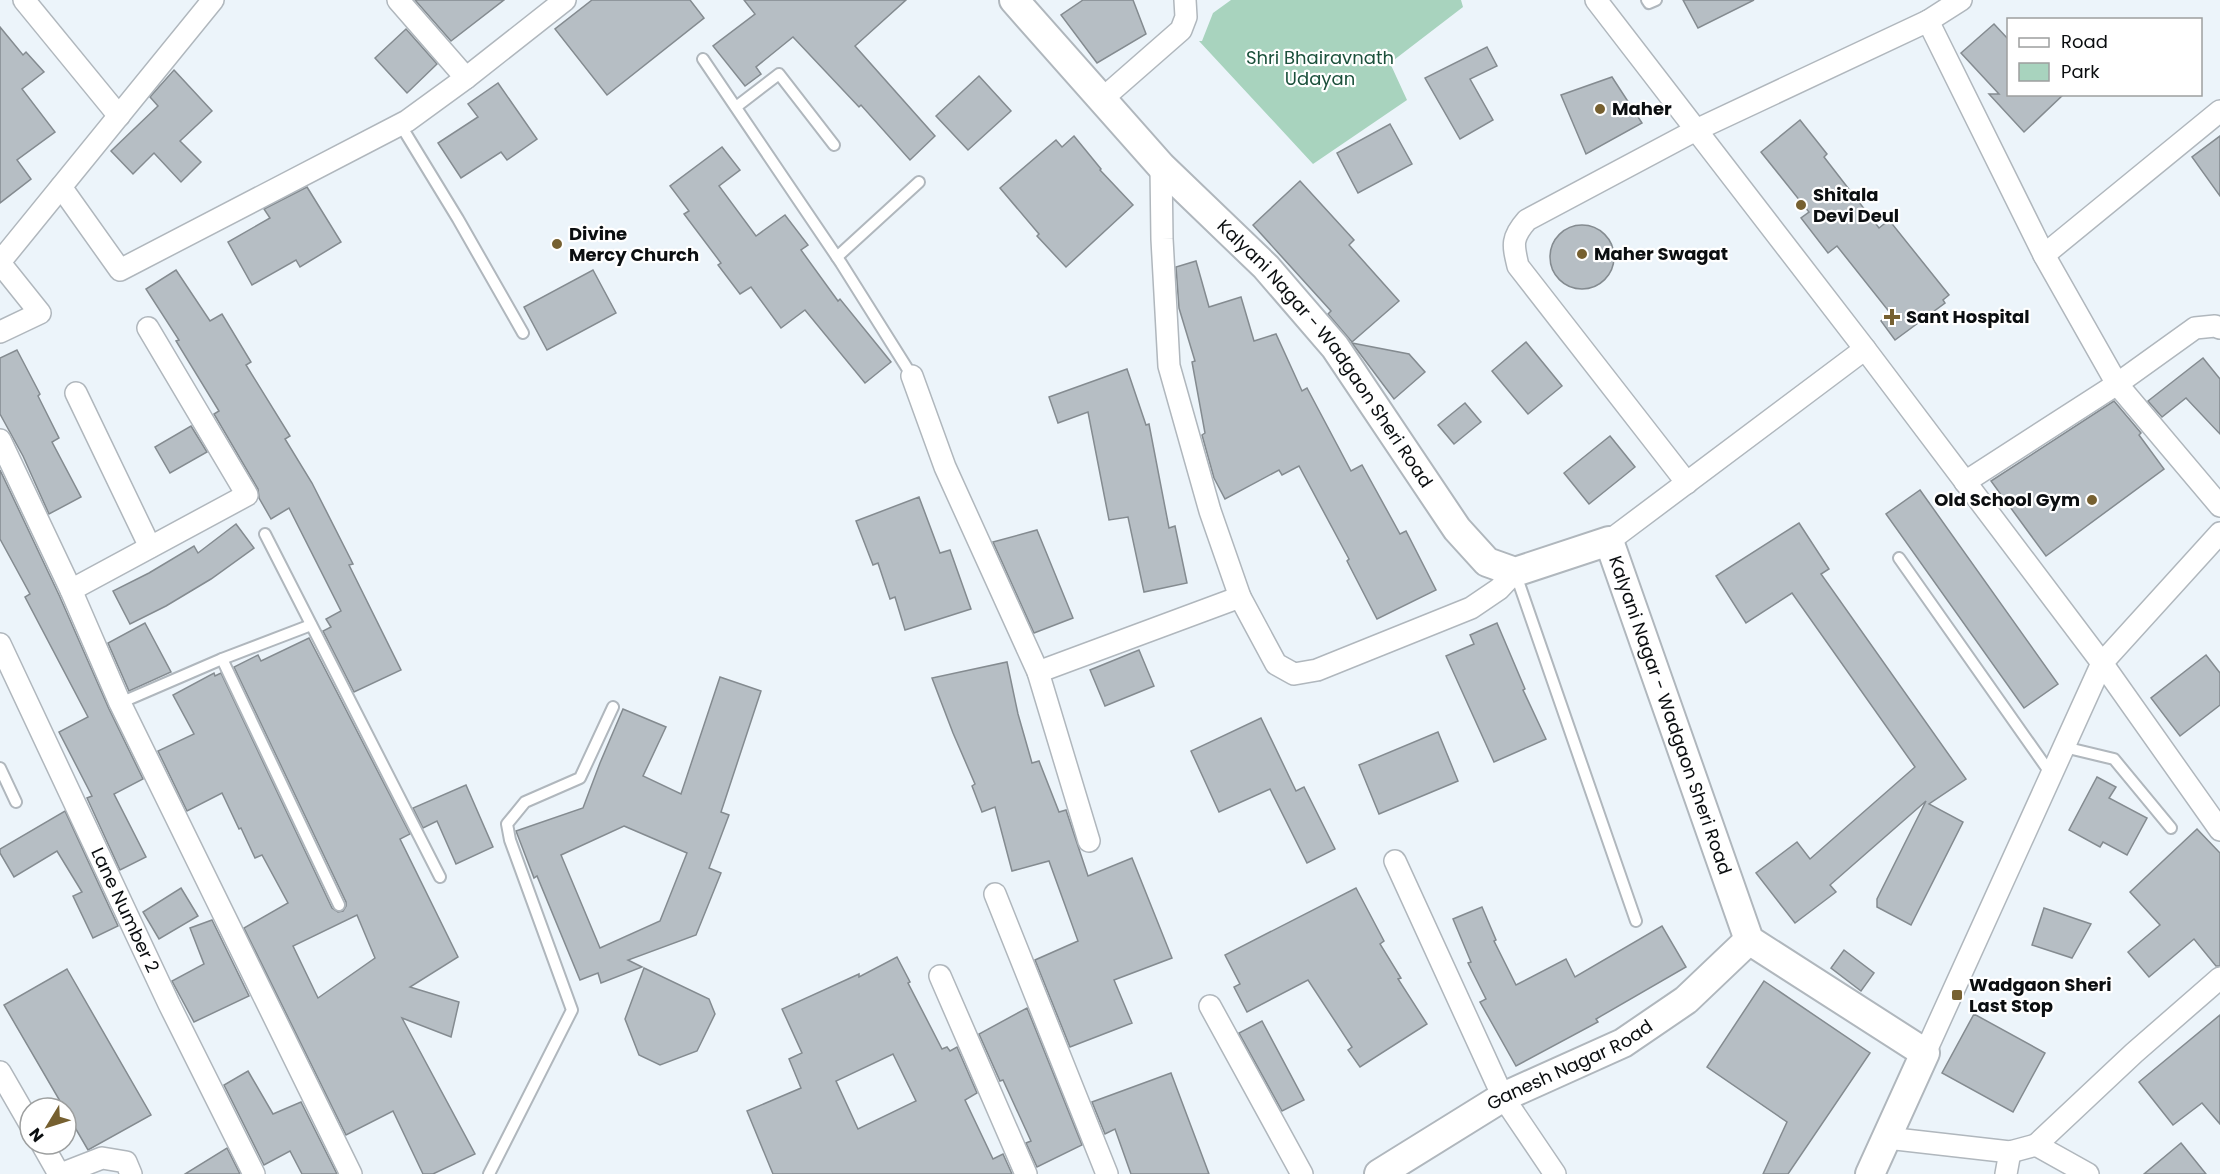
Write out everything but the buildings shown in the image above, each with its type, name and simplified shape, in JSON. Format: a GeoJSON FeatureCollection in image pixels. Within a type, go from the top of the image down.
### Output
{"type":"FeatureCollection","features":[{"type":"Feature","properties":{"kind":"street"},"geometry":{"type":"LineString","coordinates":[[24,0],[119,116]]}},
{"type":"Feature","properties":{"kind":"street"},"geometry":{"type":"LineString","coordinates":[[0,332],[40,312],[0,263],[213,0]]}},
{"type":"Feature","properties":{"kind":"street"},"geometry":{"type":"LineString","coordinates":[[398,0],[466,78]]}},
{"type":"Feature","properties":{"kind":"street"},"geometry":{"type":"LineString","coordinates":[[61,187],[120,270],[400,124],[466,78],[565,0]]}},
{"type":"Feature","properties":{"kind":"street","name":"Kalyani Nagar - Wadgaon Sheri Road"},"geometry":{"type":"LineString","coordinates":[[1014,0],[1161,166],[1266,267],[1335,346],[1457,530],[1487,562],[1515,572],[1609,541],[1749,940]]}},
{"type":"Feature","properties":{"kind":"street"},"geometry":{"type":"LineString","coordinates":[[1101,100],[1180,30],[1186,16],[1185,0]]}},
{"type":"Feature","properties":{"kind":"street"},"geometry":{"type":"LineString","coordinates":[[1596,0],[2102,663],[2220,830]]}},
{"type":"Feature","properties":{"kind":"street"},"geometry":{"type":"LineString","coordinates":[[1686,483],[1518,266],[1513,246],[1517,231],[1527,220],[1696,130],[1928,21],[1961,0]]}},
{"type":"Feature","properties":{"kind":"street"},"geometry":{"type":"LineString","coordinates":[[1928,21],[2044,255],[2117,384],[2220,506]]}},
{"type":"Feature","properties":{"kind":"street"},"geometry":{"type":"LineString","coordinates":[[2044,255],[2220,111]]}},
{"type":"Feature","properties":{"kind":"street"},"geometry":{"type":"LineString","coordinates":[[1161,166],[1162,238],[1169,366],[1210,511],[1240,597],[1276,664],[1294,675],[1317,670],[1471,608],[1499,589],[1515,572]]}},
{"type":"Feature","properties":{"kind":"street"},"geometry":{"type":"LineString","coordinates":[[1965,482],[2117,384],[2195,328],[2215,326],[2220,328]]}},
{"type":"Feature","properties":{"kind":"street"},"geometry":{"type":"LineString","coordinates":[[71,590],[247,495],[148,328]]}},
{"type":"Feature","properties":{"kind":"street"},"geometry":{"type":"LineString","coordinates":[[1609,541],[1864,349]]}},
{"type":"Feature","properties":{"kind":"street"},"geometry":{"type":"LineString","coordinates":[[912,376],[945,467],[1038,672],[1089,841]]}},
{"type":"Feature","properties":{"kind":"street"},"geometry":{"type":"LineString","coordinates":[[76,393],[150,547]]}},
{"type":"Feature","properties":{"kind":"street"},"geometry":{"type":"LineString","coordinates":[[0,440],[71,590],[120,703],[351,1174]]}},
{"type":"Feature","properties":{"kind":"street"},"geometry":{"type":"LineString","coordinates":[[1870,1174],[2102,663],[2220,533]]}},
{"type":"Feature","properties":{"kind":"street"},"geometry":{"type":"LineString","coordinates":[[1038,672],[1240,597]]}},
{"type":"Feature","properties":{"kind":"street","name":"Lane Number 2"},"geometry":{"type":"LineString","coordinates":[[0,644],[169,1004],[254,1174]]}},
{"type":"Feature","properties":{"kind":"street"},"geometry":{"type":"LineString","coordinates":[[1395,861],[1503,1097],[1555,1174]]}},
{"type":"Feature","properties":{"kind":"street"},"geometry":{"type":"LineString","coordinates":[[995,894],[1107,1174]]}},
{"type":"Feature","properties":{"kind":"street"},"geometry":{"type":"LineString","coordinates":[[1749,940],[1925,1053]]}},
{"type":"Feature","properties":{"kind":"street","name":"Ganesh Nagar Road"},"geometry":{"type":"LineString","coordinates":[[1379,1174],[1503,1097],[1623,1042],[1686,1000],[1749,940]]}},
{"type":"Feature","properties":{"kind":"street"},"geometry":{"type":"LineString","coordinates":[[940,976],[1026,1174]]}},
{"type":"Feature","properties":{"kind":"street"},"geometry":{"type":"LineString","coordinates":[[1887,1138],[2010,1152],[2036,1145],[2134,1053],[2220,978]]}},
{"type":"Feature","properties":{"kind":"street"},"geometry":{"type":"LineString","coordinates":[[1210,1006],[1302,1174]]}},
{"type":"Feature","properties":{"kind":"street"},"geometry":{"type":"LineString","coordinates":[[0,1072],[18,1103]]}},
{"type":"Feature","properties":{"kind":"street"},"geometry":{"type":"LineString","coordinates":[[2036,1145],[2088,1174]]}},
{"type":"Feature","properties":{"kind":"street"},"geometry":{"type":"LineString","coordinates":[[2006,1174],[2010,1152]]}},
{"type":"Feature","properties":{"kind":"street"},"geometry":{"type":"LineString","coordinates":[[49,1156],[60,1174],[102,1158],[126,1162],[131,1174]]}},
{"type":"Feature","properties":{"kind":"lane"},"geometry":{"type":"LineString","coordinates":[[1647,0],[1649,3],[1656,0]]}},
{"type":"Feature","properties":{"kind":"lane"},"geometry":{"type":"LineString","coordinates":[[703,59],[837,257],[912,376]]}},
{"type":"Feature","properties":{"kind":"lane"},"geometry":{"type":"LineString","coordinates":[[736,107],[779,74],[834,145]]}},
{"type":"Feature","properties":{"kind":"lane"},"geometry":{"type":"LineString","coordinates":[[400,124],[458,219],[523,333]]}},
{"type":"Feature","properties":{"kind":"lane"},"geometry":{"type":"LineString","coordinates":[[837,257],[919,182]]}},
{"type":"Feature","properties":{"kind":"lane"},"geometry":{"type":"LineString","coordinates":[[265,534],[440,877]]}},
{"type":"Feature","properties":{"kind":"lane"},"geometry":{"type":"LineString","coordinates":[[1899,558],[2052,774]]}},
{"type":"Feature","properties":{"kind":"lane"},"geometry":{"type":"LineString","coordinates":[[1515,572],[1636,921]]}},
{"type":"Feature","properties":{"kind":"lane"},"geometry":{"type":"LineString","coordinates":[[120,703],[222,659],[311,625]]}},
{"type":"Feature","properties":{"kind":"lane"},"geometry":{"type":"LineString","coordinates":[[222,659],[339,905]]}},
{"type":"Feature","properties":{"kind":"lane"},"geometry":{"type":"LineString","coordinates":[[489,1174],[572,1010],[510,840],[507,824],[525,802],[580,778],[613,707]]}},
{"type":"Feature","properties":{"kind":"lane"},"geometry":{"type":"LineString","coordinates":[[2064,747],[2114,759],[2171,828]]}},
{"type":"Feature","properties":{"kind":"lane"},"geometry":{"type":"LineString","coordinates":[[0,768],[16,802]]}},
{"type":"Feature","properties":{"kind":"green space","name":"Shri Bhairavnath Udayan"},"geometry":{"type":"Polygon","coordinates":[[[1231,0],[1461,0],[1463,7],[1390,63],[1407,100],[1313,164],[1199,41],[1202,41],[1213,13],[1231,0]]]}},
{"type":"Feature","properties":{"kind":"place","name":"Maher"},"geometry":{"type":"Point","coordinates":[1600,109]}},
{"type":"Feature","properties":{"kind":"place","name":"Shitala Devi Deul"},"geometry":{"type":"Point","coordinates":[1801,205]}},
{"type":"Feature","properties":{"kind":"place","name":"Divine Mercy Church"},"geometry":{"type":"Point","coordinates":[557,244]}},
{"type":"Feature","properties":{"kind":"place","name":"Maher Swagat"},"geometry":{"type":"Point","coordinates":[1582,254]}},
{"type":"Feature","properties":{"kind":"place","name":"Sant Hospital"},"geometry":{"type":"Point","coordinates":[1892,317]}},
{"type":"Feature","properties":{"kind":"place","name":"Old School Gym"},"geometry":{"type":"Point","coordinates":[2092,500]}},
{"type":"Feature","properties":{"kind":"place","name":"Wadgaon Sheri Last Stop"},"geometry":{"type":"Point","coordinates":[1957,995]}}]}
